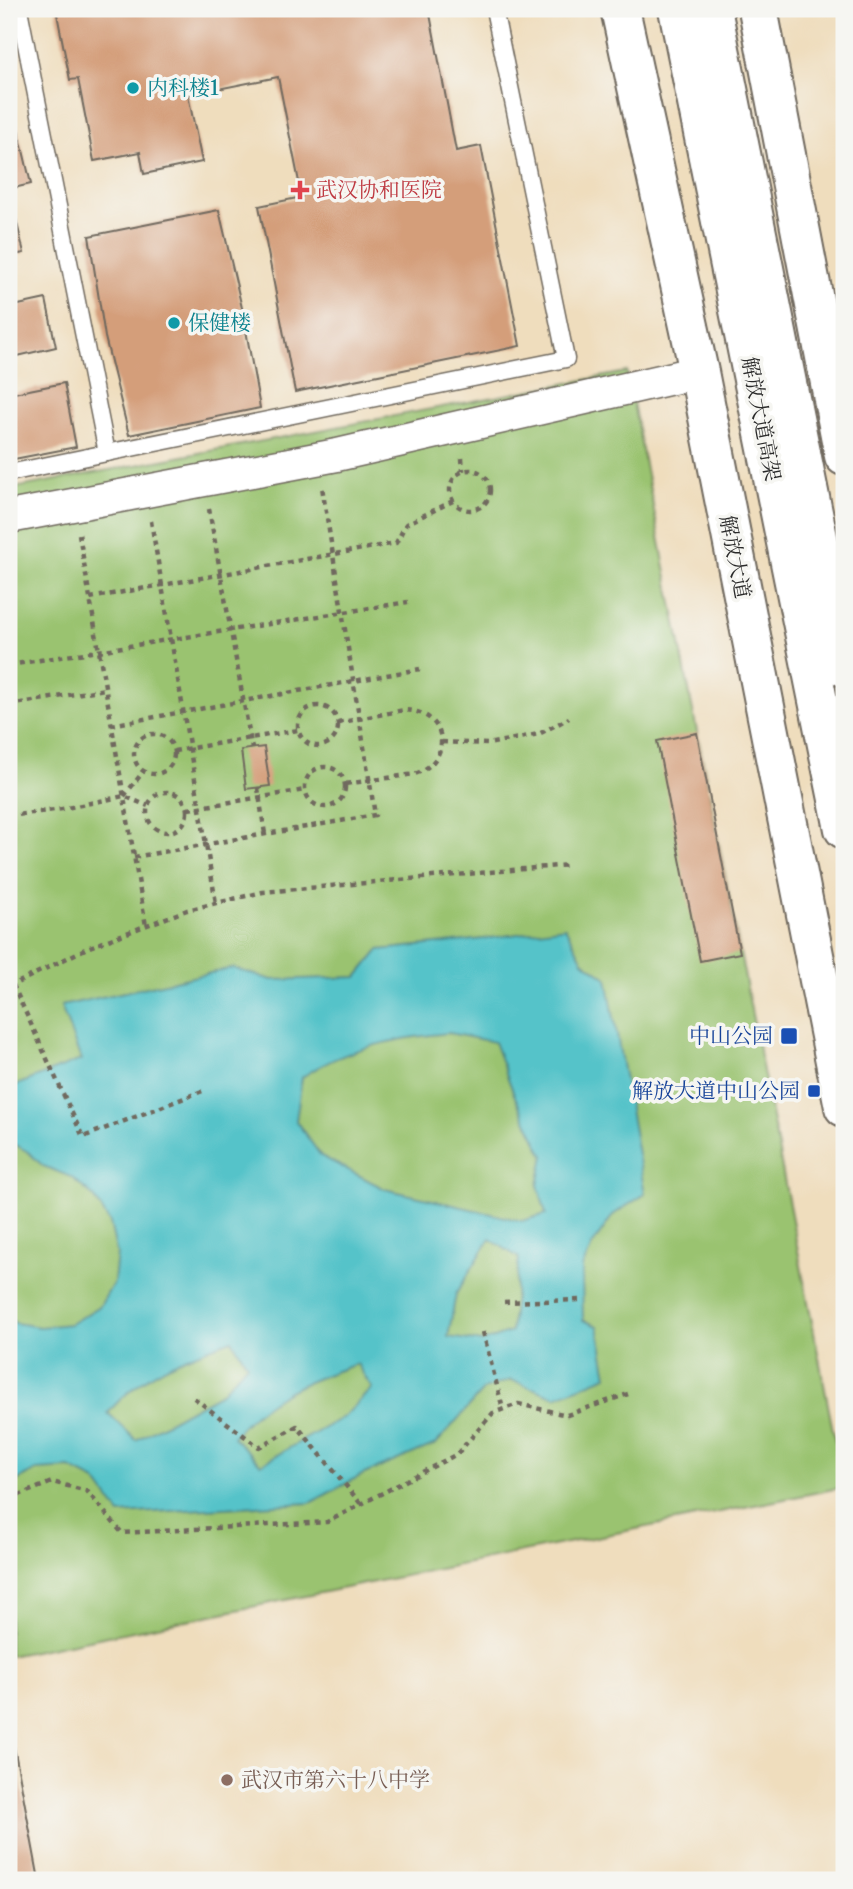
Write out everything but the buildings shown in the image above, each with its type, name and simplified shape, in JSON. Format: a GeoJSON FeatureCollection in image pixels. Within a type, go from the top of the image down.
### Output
{"type":"FeatureCollection","features":[{"type":"Feature","properties":{"kind":"main road","name":"解放大道"},"geometry":{"type":"LineString","coordinates":[[620,9],[699,372],[844,1107]]}},
{"type":"Feature","properties":{"kind":"main road","name":"解放大道高架"},"geometry":{"type":"LineString","coordinates":[[678,9],[844,829]]}},
{"type":"Feature","properties":{"kind":"main road","name":"解放大道高架"},"geometry":{"type":"LineString","coordinates":[[712,9],[844,667]]}},
{"type":"Feature","properties":{"kind":"main road"},"geometry":{"type":"LineString","coordinates":[[758,9],[839,379],[844,456]]}},
{"type":"Feature","properties":{"kind":"street"},"geometry":{"type":"LineString","coordinates":[[9,517],[337,455],[699,372]]}},
{"type":"Feature","properties":{"kind":"lane"},"geometry":{"type":"LineString","coordinates":[[19,9],[107,453]]}},
{"type":"Feature","properties":{"kind":"lane"},"geometry":{"type":"LineString","coordinates":[[9,473],[566,359],[494,9]]}},
{"type":"Feature","properties":{"kind":"path"},"geometry":{"type":"LineString","coordinates":[[472,469],[487,478],[489,496],[485,504],[478,509],[460,508],[453,501],[450,484],[455,476],[472,469]]}},
{"type":"Feature","properties":{"kind":"path"},"geometry":{"type":"LineString","coordinates":[[134,857],[375,814],[322,486]]}},
{"type":"Feature","properties":{"kind":"path"},"geometry":{"type":"LineString","coordinates":[[90,598],[396,543],[406,524],[453,501]]}},
{"type":"Feature","properties":{"kind":"path"},"geometry":{"type":"LineString","coordinates":[[208,507],[251,749]]}},
{"type":"Feature","properties":{"kind":"path"},"geometry":{"type":"LineString","coordinates":[[150,519],[216,903]]}},
{"type":"Feature","properties":{"kind":"path"},"geometry":{"type":"LineString","coordinates":[[79,533],[146,926]]}},
{"type":"Feature","properties":{"kind":"path"},"geometry":{"type":"LineString","coordinates":[[9,665],[408,602]]}},
{"type":"Feature","properties":{"kind":"path"},"geometry":{"type":"LineString","coordinates":[[111,725],[420,669]]}},
{"type":"Feature","properties":{"kind":"path"},"geometry":{"type":"LineString","coordinates":[[9,705],[105,689]]}},
{"type":"Feature","properties":{"kind":"path"},"geometry":{"type":"LineString","coordinates":[[311,707],[328,709],[335,715],[338,723],[333,740],[326,746],[308,744],[301,738],[298,730],[303,712],[311,707]]}},
{"type":"Feature","properties":{"kind":"path"},"geometry":{"type":"LineString","coordinates":[[338,723],[416,710],[434,722],[440,731],[442,743],[434,763],[425,770],[415,774],[345,784]]}},
{"type":"Feature","properties":{"kind":"path"},"geometry":{"type":"LineString","coordinates":[[442,743],[488,744],[539,734],[569,718]]}},
{"type":"Feature","properties":{"kind":"path"},"geometry":{"type":"LineString","coordinates":[[174,751],[298,730]]}},
{"type":"Feature","properties":{"kind":"path"},"geometry":{"type":"LineString","coordinates":[[146,735],[164,736],[174,751],[168,768],[152,775],[143,772],[133,757],[138,740],[146,735]]}},
{"type":"Feature","properties":{"kind":"path"},"geometry":{"type":"LineString","coordinates":[[326,766],[335,769],[345,784],[340,801],[332,806],[315,805],[308,799],[305,790],[310,773],[326,766]]}},
{"type":"Feature","properties":{"kind":"path"},"geometry":{"type":"LineString","coordinates":[[124,796],[143,772]]}},
{"type":"Feature","properties":{"kind":"path"},"geometry":{"type":"LineString","coordinates":[[258,788],[265,834]]}},
{"type":"Feature","properties":{"kind":"path"},"geometry":{"type":"LineString","coordinates":[[188,809],[305,790]]}},
{"type":"Feature","properties":{"kind":"path"},"geometry":{"type":"LineString","coordinates":[[160,793],[178,794],[188,809],[182,826],[166,833],[157,830],[147,815],[152,798],[160,793]]}},
{"type":"Feature","properties":{"kind":"path"},"geometry":{"type":"LineString","coordinates":[[9,816],[62,809],[124,796],[148,806]]}},
{"type":"Feature","properties":{"kind":"path"},"geometry":{"type":"LineString","coordinates":[[205,1090],[83,1137],[11,986],[87,948],[187,910],[263,892],[569,865]]}},
{"type":"Feature","properties":{"kind":"path"},"geometry":{"type":"LineString","coordinates":[[504,1302],[582,1300]]}},
{"type":"Feature","properties":{"kind":"path"},"geometry":{"type":"LineString","coordinates":[[483,1332],[503,1409]]}},
{"type":"Feature","properties":{"kind":"path"},"geometry":{"type":"LineString","coordinates":[[9,1499],[52,1482],[87,1491],[122,1533],[327,1522],[457,1454],[493,1413],[518,1404],[567,1415],[628,1394]]}},
{"type":"Feature","properties":{"kind":"path"},"geometry":{"type":"LineString","coordinates":[[194,1398],[260,1447],[297,1426],[361,1504]]}},
{"type":"Feature","properties":{"kind":"green space","name":"中山公园"},"geometry":{"type":"Polygon","coordinates":[[[627,372],[844,1487],[9,1656],[9,489],[627,372]]]}},
{"type":"Feature","properties":{"kind":"water"},"geometry":{"type":"Polygon","coordinates":[[[565,927],[583,961],[607,978],[645,1194],[613,1215],[592,1246],[582,1268],[583,1320],[598,1326],[607,1376],[556,1397],[511,1380],[484,1389],[436,1444],[362,1475],[310,1503],[120,1514],[96,1481],[70,1468],[37,1470],[9,1485],[9,1318],[15,1323],[40,1327],[70,1324],[100,1306],[114,1282],[117,1254],[110,1223],[94,1197],[71,1177],[43,1166],[28,1152],[9,1141],[9,1088],[81,1060],[61,1006],[233,968],[272,980],[357,977],[379,950],[565,927]],[[449,1033],[355,1051],[302,1077],[296,1121],[321,1156],[385,1189],[522,1221],[546,1214],[538,1185],[544,1156],[516,1099],[494,1042],[449,1033]],[[490,1239],[456,1294],[448,1337],[482,1342],[511,1332],[519,1258],[490,1239]],[[232,1340],[149,1377],[134,1387],[108,1413],[136,1440],[221,1393],[247,1364],[232,1340]],[[357,1364],[305,1383],[274,1400],[233,1437],[261,1464],[345,1416],[372,1388],[357,1364]]]}},
{"type":"Feature","properties":{"kind":"place","name":"内科楼1"},"geometry":{"type":"Point","coordinates":[133,88]}},
{"type":"Feature","properties":{"kind":"place","name":"武汉协和医院"},"geometry":{"type":"Point","coordinates":[300,190]}},
{"type":"Feature","properties":{"kind":"place","name":"保健楼"},"geometry":{"type":"Point","coordinates":[174,323]}},
{"type":"Feature","properties":{"kind":"place","name":"中山公园"},"geometry":{"type":"Point","coordinates":[789,1036]}},
{"type":"Feature","properties":{"kind":"place","name":"解放大道中山公园"},"geometry":{"type":"Point","coordinates":[814,1091]}},
{"type":"Feature","properties":{"kind":"place","name":"武汉市第六十八中学"},"geometry":{"type":"Point","coordinates":[227,1780]}}]}
